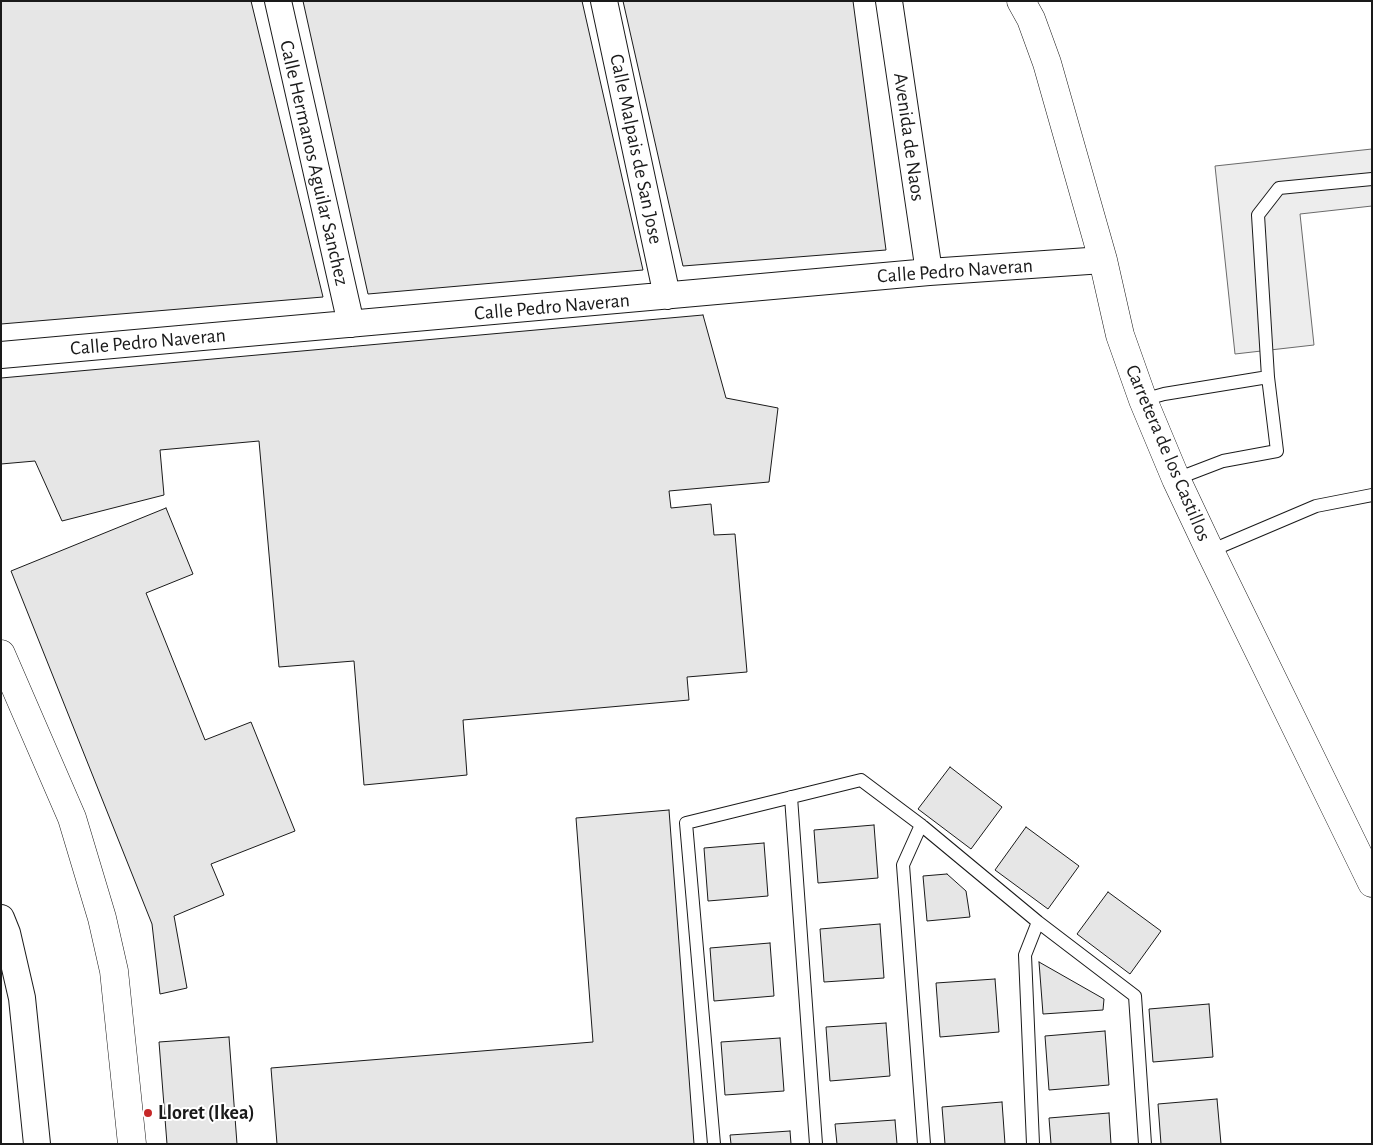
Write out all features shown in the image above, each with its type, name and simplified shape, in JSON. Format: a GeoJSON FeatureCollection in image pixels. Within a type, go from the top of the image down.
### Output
{"type":"FeatureCollection","features":[{"type":"Feature","properties":{"kind":"main road","name":"Carretera de los Castillos"},"geometry":{"type":"LineString","coordinates":[[1021,1],[1031,19],[1047,63],[1102,260],[1120,335],[1144,400],[1176,479],[1210,552],[1372,883]]}},
{"type":"Feature","properties":{"kind":"main road"},"geometry":{"type":"LineString","coordinates":[[1,654],[72,818],[102,918],[114,971],[132,1144]]}},
{"type":"Feature","properties":{"kind":"street","name":"Calle Hermanos Aguilar Sanchez"},"geometry":{"type":"LineString","coordinates":[[278,1],[351,324]]}},
{"type":"Feature","properties":{"kind":"street","name":"Calle Malpais de San Jose"},"geometry":{"type":"LineString","coordinates":[[604,1],[668,296]]}},
{"type":"Feature","properties":{"kind":"street","name":"Avenida de Naos"},"geometry":{"type":"LineString","coordinates":[[889,1],[929,272]]}},
{"type":"Feature","properties":{"kind":"street","name":"Calle Pedro Naveran"},"geometry":{"type":"LineString","coordinates":[[1,355],[929,272],[1102,260]]}},
{"type":"Feature","properties":{"kind":"street"},"geometry":{"type":"LineString","coordinates":[[1,918],[7,932],[22,998],[37,1144]]}},
{"type":"Feature","properties":{"kind":"lane"},"geometry":{"type":"LineString","coordinates":[[1176,479],[1223,462],[1277,451],[1268,377],[1258,215],[1279,188],[1372,179]]}},
{"type":"Feature","properties":{"kind":"lane"},"geometry":{"type":"LineString","coordinates":[[1144,400],[1164,394],[1268,377]]}},
{"type":"Feature","properties":{"kind":"lane"},"geometry":{"type":"LineString","coordinates":[[1210,552],[1316,506],[1372,495]]}},
{"type":"Feature","properties":{"kind":"lane"},"geometry":{"type":"LineString","coordinates":[[714,1144],[686,823],[861,780],[921,825],[1038,922],[1135,996],[1145,1144]]}},
{"type":"Feature","properties":{"kind":"lane"},"geometry":{"type":"LineString","coordinates":[[791,797],[816,1144]]}},
{"type":"Feature","properties":{"kind":"lane"},"geometry":{"type":"LineString","coordinates":[[921,825],[903,865],[924,1144]]}},
{"type":"Feature","properties":{"kind":"lane"},"geometry":{"type":"LineString","coordinates":[[1033,1144],[1025,955],[1038,922]]}},
{"type":"Feature","properties":{"kind":"shaded area"},"geometry":{"type":"Polygon","coordinates":[[[1372,149],[1372,206],[1300,214],[1314,345],[1235,354],[1215,166],[1372,149]]]}},
{"type":"Feature","properties":{"kind":"building"},"geometry":{"type":"Polygon","coordinates":[[[1,1],[251,1],[323,297],[1,324],[1,1]]]}},
{"type":"Feature","properties":{"kind":"building"},"geometry":{"type":"Polygon","coordinates":[[[303,1],[582,1],[643,270],[368,294],[303,1]]]}},
{"type":"Feature","properties":{"kind":"building"},"geometry":{"type":"Polygon","coordinates":[[[623,1],[853,1],[886,250],[683,266],[623,1]]]}},
{"type":"Feature","properties":{"kind":"building"},"geometry":{"type":"Polygon","coordinates":[[[703,315],[726,398],[778,408],[769,482],[669,491],[671,508],[711,504],[714,535],[735,534],[747,672],[687,677],[689,700],[463,720],[467,775],[364,785],[354,661],[279,667],[259,441],[160,450],[164,495],[62,521],[35,461],[1,464],[1,378],[703,315]]]}},
{"type":"Feature","properties":{"kind":"building"},"geometry":{"type":"Polygon","coordinates":[[[166,508],[193,574],[146,593],[205,740],[251,722],[295,831],[211,864],[224,895],[174,916],[187,988],[160,994],[152,924],[11,571],[166,508]]]}},
{"type":"Feature","properties":{"kind":"building"},"geometry":{"type":"Polygon","coordinates":[[[950,767],[1002,807],[971,849],[918,809],[950,767]]]}},
{"type":"Feature","properties":{"kind":"building"},"geometry":{"type":"Polygon","coordinates":[[[669,810],[694,1144],[277,1144],[271,1068],[593,1042],[576,818],[669,810]]]}},
{"type":"Feature","properties":{"kind":"building"},"geometry":{"type":"Polygon","coordinates":[[[874,825],[878,878],[818,883],[814,830],[874,825]]]}},
{"type":"Feature","properties":{"kind":"building"},"geometry":{"type":"Polygon","coordinates":[[[1026,827],[1079,866],[1048,909],[995,870],[1026,827]]]}},
{"type":"Feature","properties":{"kind":"building"},"geometry":{"type":"Polygon","coordinates":[[[764,843],[768,896],[708,901],[704,848],[764,843]]]}},
{"type":"Feature","properties":{"kind":"building"},"geometry":{"type":"Polygon","coordinates":[[[947,874],[966,891],[970,917],[927,921],[923,876],[947,874]]]}},
{"type":"Feature","properties":{"kind":"building"},"geometry":{"type":"Polygon","coordinates":[[[1108,892],[1161,931],[1130,974],[1077,934],[1108,892]]]}},
{"type":"Feature","properties":{"kind":"building"},"geometry":{"type":"Polygon","coordinates":[[[880,924],[884,978],[824,982],[820,929],[880,924]]]}},
{"type":"Feature","properties":{"kind":"building"},"geometry":{"type":"Polygon","coordinates":[[[770,943],[774,996],[714,1001],[710,948],[770,943]]]}},
{"type":"Feature","properties":{"kind":"building"},"geometry":{"type":"Polygon","coordinates":[[[1039,962],[1104,999],[1103,1010],[1043,1014],[1039,962]]]}},
{"type":"Feature","properties":{"kind":"building"},"geometry":{"type":"Polygon","coordinates":[[[995,979],[999,1032],[940,1037],[936,983],[995,979]]]}},
{"type":"Feature","properties":{"kind":"building"},"geometry":{"type":"Polygon","coordinates":[[[1209,1004],[1213,1057],[1153,1062],[1149,1009],[1209,1004]]]}},
{"type":"Feature","properties":{"kind":"building"},"geometry":{"type":"Polygon","coordinates":[[[886,1023],[890,1076],[830,1081],[826,1027],[886,1023]]]}},
{"type":"Feature","properties":{"kind":"building"},"geometry":{"type":"Polygon","coordinates":[[[1105,1031],[1109,1085],[1049,1090],[1045,1036],[1105,1031]]]}},
{"type":"Feature","properties":{"kind":"building"},"geometry":{"type":"Polygon","coordinates":[[[229,1037],[237,1144],[167,1144],[159,1042],[229,1037]]]}},
{"type":"Feature","properties":{"kind":"building"},"geometry":{"type":"Polygon","coordinates":[[[780,1038],[784,1091],[725,1095],[721,1042],[780,1038]]]}},
{"type":"Feature","properties":{"kind":"building"},"geometry":{"type":"Polygon","coordinates":[[[1217,1099],[1221,1144],[1161,1144],[1158,1104],[1217,1099]]]}},
{"type":"Feature","properties":{"kind":"building"},"geometry":{"type":"Polygon","coordinates":[[[1002,1102],[1005,1144],[945,1144],[942,1107],[1002,1102]]]}},
{"type":"Feature","properties":{"kind":"building"},"geometry":{"type":"Polygon","coordinates":[[[1109,1113],[1111,1144],[1051,1144],[1049,1118],[1109,1113]]]}},
{"type":"Feature","properties":{"kind":"building"},"geometry":{"type":"Polygon","coordinates":[[[895,1120],[897,1144],[837,1144],[835,1124],[895,1120]]]}},
{"type":"Feature","properties":{"kind":"building"},"geometry":{"type":"Polygon","coordinates":[[[790,1131],[791,1144],[731,1144],[730,1135],[790,1131]]]}},
{"type":"Feature","properties":{"kind":"place","name":"Lloret (Ikea)"},"geometry":{"type":"Point","coordinates":[148,1113]}}]}
